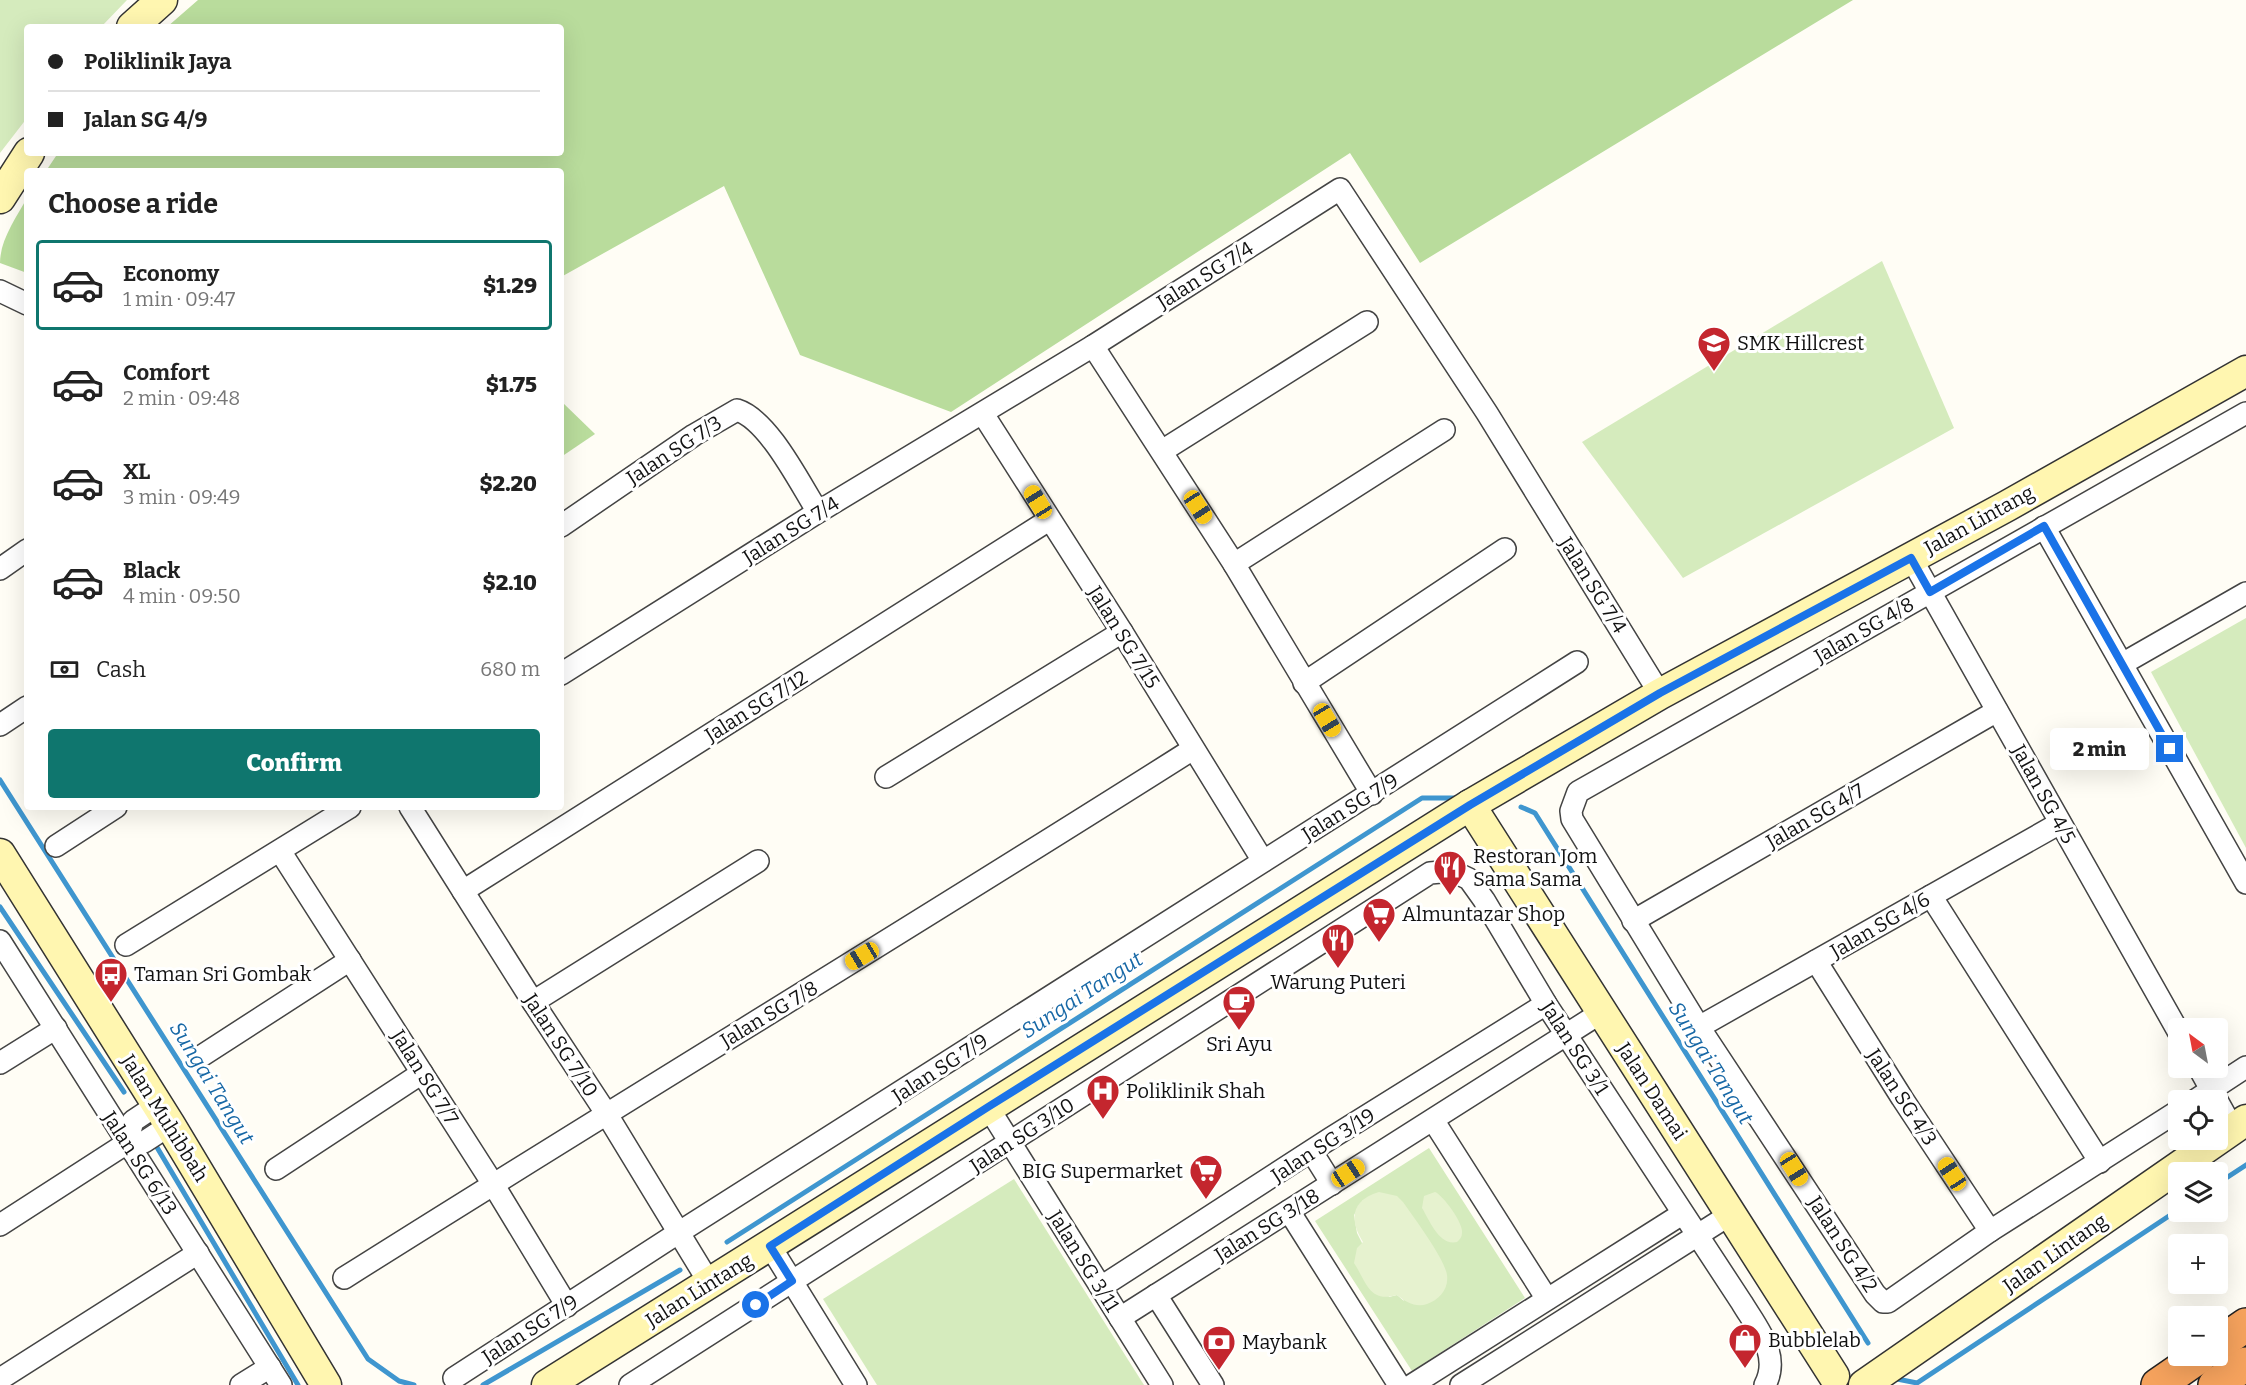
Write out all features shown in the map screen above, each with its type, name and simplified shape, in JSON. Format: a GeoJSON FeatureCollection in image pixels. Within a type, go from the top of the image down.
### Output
{"type":"FeatureCollection","features":[{"type":"Feature","properties":{"kind":"highway"},"geometry":{"type":"LineString","coordinates":[[2228,1337],[2246,1325]]}},
{"type":"Feature","properties":{"kind":"highway"},"geometry":{"type":"LineString","coordinates":[[2215,1385],[2246,1364]]}},
{"type":"Feature","properties":{"kind":"highway"},"geometry":{"type":"LineString","coordinates":[[2158,1385],[2186,1366]]}},
{"type":"Feature","properties":{"kind":"street"},"geometry":{"type":"LineString","coordinates":[[135,24],[162,0]]}},
{"type":"Feature","properties":{"kind":"street"},"geometry":{"type":"LineString","coordinates":[[0,198],[27,156]]}},
{"type":"Feature","properties":{"kind":"street","name":"Jalan SG 7/4"},"geometry":{"type":"LineString","coordinates":[[564,672],[818,512],[1093,346],[1340,189],[1487,413],[1660,693]]}},
{"type":"Feature","properties":{"kind":"street"},"geometry":{"type":"LineString","coordinates":[[0,291],[24,303]]}},
{"type":"Feature","properties":{"kind":"street"},"geometry":{"type":"LineString","coordinates":[[1162,451],[1367,322]]}},
{"type":"Feature","properties":{"kind":"street"},"geometry":{"type":"LineString","coordinates":[[1093,346],[1234,564],[1372,794]]}},
{"type":"Feature","properties":{"kind":"street","name":"Jalan Lintang"},"geometry":{"type":"LineString","coordinates":[[547,1385],[1470,805],[1660,693],[1911,558],[2246,371]]}},
{"type":"Feature","properties":{"kind":"street","name":"Jalan SG 7/3"},"geometry":{"type":"LineString","coordinates":[[564,524],[694,435],[736,410],[753,419],[767,433],[818,512]]}},
{"type":"Feature","properties":{"kind":"street","name":"Jalan SG 4/8"},"geometry":{"type":"LineString","coordinates":[[1577,828],[1571,811],[1578,792],[2246,413]]}},
{"type":"Feature","properties":{"kind":"street","name":"Jalan SG 7/15"},"geometry":{"type":"LineString","coordinates":[[983,414],[1122,632],[1263,861]]}},
{"type":"Feature","properties":{"kind":"street"},"geometry":{"type":"LineString","coordinates":[[1234,564],[1444,430]]}},
{"type":"Feature","properties":{"kind":"street","name":"Jalan SG 7/12"},"geometry":{"type":"LineString","coordinates":[[463,891],[1049,520]]}},
{"type":"Feature","properties":{"kind":"street"},"geometry":{"type":"LineString","coordinates":[[2044,526],[2246,883]]}},
{"type":"Feature","properties":{"kind":"street"},"geometry":{"type":"LineString","coordinates":[[1304,683],[1505,549]]}},
{"type":"Feature","properties":{"kind":"street"},"geometry":{"type":"LineString","coordinates":[[0,569],[24,552]]}},
{"type":"Feature","properties":{"kind":"street","name":"Jalan SG 4/5"},"geometry":{"type":"LineString","coordinates":[[1911,558],[2171,1018]]}},
{"type":"Feature","properties":{"kind":"street"},"geometry":{"type":"LineString","coordinates":[[2122,664],[2246,593]]}},
{"type":"Feature","properties":{"kind":"street"},"geometry":{"type":"LineString","coordinates":[[886,777],[1122,632]]}},
{"type":"Feature","properties":{"kind":"street","name":"Jalan SG 7/9"},"geometry":{"type":"LineString","coordinates":[[454,1378],[678,1233],[1577,662]]}},
{"type":"Feature","properties":{"kind":"street"},"geometry":{"type":"LineString","coordinates":[[0,725],[24,709]]}},
{"type":"Feature","properties":{"kind":"street","name":"Jalan SG 4/7"},"geometry":{"type":"LineString","coordinates":[[1634,921],[1997,711]]}},
{"type":"Feature","properties":{"kind":"street","name":"Jalan SG 7/8"},"geometry":{"type":"LineString","coordinates":[[344,1278],[606,1113],[980,884],[1193,749]]}},
{"type":"Feature","properties":{"kind":"street","name":"Jalan Damai"},"geometry":{"type":"LineString","coordinates":[[1470,805],[1731,1214],[1830,1381]]}},
{"type":"Feature","properties":{"kind":"street"},"geometry":{"type":"LineString","coordinates":[[56,846],[111,810]]}},
{"type":"Feature","properties":{"kind":"street"},"geometry":{"type":"LineString","coordinates":[[126,945],[345,810]]}},
{"type":"Feature","properties":{"kind":"street","name":"Jalan SG 7/10"},"geometry":{"type":"LineString","coordinates":[[412,810],[606,1113],[710,1284]]}},
{"type":"Feature","properties":{"kind":"street","name":"Jalan SG 4/6"},"geometry":{"type":"LineString","coordinates":[[1699,1027],[2060,823]]}},
{"type":"Feature","properties":{"kind":"street","name":"Jalan SG 4/2"},"geometry":{"type":"LineString","coordinates":[[1577,828],[1699,1027],[1880,1300],[1888,1302],[1990,1232],[2168,1118]]}},
{"type":"Feature","properties":{"kind":"street","name":"Jalan SG 7/7"},"geometry":{"type":"LineString","coordinates":[[280,851],[493,1184],[567,1306]]}},
{"type":"Feature","properties":{"kind":"street","name":"Jalan Muhibbah"},"geometry":{"type":"LineString","coordinates":[[0,854],[163,1115],[326,1385]]}},
{"type":"Feature","properties":{"kind":"street"},"geometry":{"type":"LineString","coordinates":[[533,1002],[758,861]]}},
{"type":"Feature","properties":{"kind":"street","name":"Jalan SG 3/1"},"geometry":{"type":"LineString","coordinates":[[1446,871],[1459,873],[1469,879],[1484,900],[1546,1004],[1769,1347],[1770,1375],[1765,1385]]}},
{"type":"Feature","properties":{"kind":"street","name":"Jalan SG 3/10"},"geometry":{"type":"LineString","coordinates":[[630,1385],[1430,873],[1446,871]]}},
{"type":"Feature","properties":{"kind":"street"},"geometry":{"type":"LineString","coordinates":[[1931,896],[2100,1162]]}},
{"type":"Feature","properties":{"kind":"street","name":"Jalan SG 6/13"},"geometry":{"type":"LineString","coordinates":[[0,941],[281,1385]]}},
{"type":"Feature","properties":{"kind":"street"},"geometry":{"type":"LineString","coordinates":[[203,1055],[350,960]]}},
{"type":"Feature","properties":{"kind":"street","name":"Jalan SG 4/3"},"geometry":{"type":"LineString","coordinates":[[1816,961],[1990,1232]]}},
{"type":"Feature","properties":{"kind":"street","name":"Jalan SG 3/19"},"geometry":{"type":"LineString","coordinates":[[1101,1287],[1331,1138],[1546,1004]]}},
{"type":"Feature","properties":{"kind":"street","name":"Jalan SG 3/18"},"geometry":{"type":"LineString","coordinates":[[1120,1318],[1602,1012]]}},
{"type":"Feature","properties":{"kind":"street"},"geometry":{"type":"LineString","coordinates":[[0,1063],[56,1028]]}},
{"type":"Feature","properties":{"kind":"street"},"geometry":{"type":"LineString","coordinates":[[2210,1090],[2246,1067]]}},
{"type":"Feature","properties":{"kind":"street"},"geometry":{"type":"LineString","coordinates":[[276,1169],[422,1073]]}},
{"type":"Feature","properties":{"kind":"street","name":"Jalan SG 3/11"},"geometry":{"type":"LineString","coordinates":[[988,1107],[1162,1385]]}},
{"type":"Feature","properties":{"kind":"street"},"geometry":{"type":"LineString","coordinates":[[0,1225],[127,1143],[144,1142],[163,1115]]}},
{"type":"Feature","properties":{"kind":"street"},"geometry":{"type":"LineString","coordinates":[[2228,1116],[2240,1125]]}},
{"type":"Feature","properties":{"kind":"street"},"geometry":{"type":"LineString","coordinates":[[1433,1120],[1547,1299]]}},
{"type":"Feature","properties":{"kind":"street","name":"Jalan Lintang"},"geometry":{"type":"LineString","coordinates":[[1864,1385],[2240,1125]]}},
{"type":"Feature","properties":{"kind":"street"},"geometry":{"type":"LineString","coordinates":[[1312,1152],[1332,1184]]}},
{"type":"Feature","properties":{"kind":"street"},"geometry":{"type":"LineString","coordinates":[[1289,1211],[1400,1385]]}},
{"type":"Feature","properties":{"kind":"street"},"geometry":{"type":"LineString","coordinates":[[1412,1385],[1682,1214]]}},
{"type":"Feature","properties":{"kind":"street"},"geometry":{"type":"LineString","coordinates":[[1448,1362],[1462,1385],[1731,1214]]}},
{"type":"Feature","properties":{"kind":"street"},"geometry":{"type":"LineString","coordinates":[[770,1246],[856,1385]]}},
{"type":"Feature","properties":{"kind":"street"},"geometry":{"type":"LineString","coordinates":[[0,1379],[198,1253]]}},
{"type":"Feature","properties":{"kind":"street"},"geometry":{"type":"LineString","coordinates":[[1156,1295],[1213,1385]]}},
{"type":"Feature","properties":{"kind":"street"},"geometry":{"type":"LineString","coordinates":[[241,1385],[270,1367]]}},
{"type":"Feature","properties":{"kind":"street"},"geometry":{"type":"LineString","coordinates":[[1830,1381],[1845,1373],[1856,1377],[1864,1385]]}},
{"type":"Feature","properties":{"kind":"green space"},"geometry":{"type":"Polygon","coordinates":[[[0,0],[127,0],[104,24],[24,24],[24,122],[0,153],[0,0]]]}},
{"type":"Feature","properties":{"kind":"green space"},"geometry":{"type":"Polygon","coordinates":[[[198,0],[1853,0],[1420,263],[1350,153],[951,412],[800,355],[724,186],[564,275],[564,168],[48,168],[56,156],[564,156],[564,24],[170,24],[198,0]]]}},
{"type":"Feature","properties":{"kind":"green space"},"geometry":{"type":"Polygon","coordinates":[[[24,203],[24,272],[0,263],[3,246],[24,203]]]}},
{"type":"Feature","properties":{"kind":"green space"},"geometry":{"type":"Polygon","coordinates":[[[1882,261],[1954,428],[1683,578],[1582,442],[1882,261]]]}},
{"type":"Feature","properties":{"kind":"green space"},"geometry":{"type":"Polygon","coordinates":[[[564,404],[595,434],[564,455],[564,404]]]}},
{"type":"Feature","properties":{"kind":"green space"},"geometry":{"type":"Polygon","coordinates":[[[2246,618],[2246,848],[2151,672],[2246,618]]]}},
{"type":"Feature","properties":{"kind":"green space"},"geometry":{"type":"Polygon","coordinates":[[[1429,1148],[1525,1298],[1412,1371],[1315,1221],[1429,1148]],[[1363,1200],[1354,1215],[1357,1233],[1389,1297],[1397,1295],[1404,1301],[1363,1200]]]}},
{"type":"Feature","properties":{"kind":"green space"},"geometry":{"type":"Polygon","coordinates":[[[1014,1179],[1144,1385],[877,1385],[823,1299],[1014,1179]]]}},
{"type":"Feature","properties":{"kind":"green space"},"geometry":{"type":"Polygon","coordinates":[[[1379,1192],[1397,1196],[1403,1202],[1441,1259],[1447,1275],[1446,1285],[1439,1297],[1431,1302],[1415,1305],[1397,1295],[1388,1297],[1375,1294],[1370,1290],[1354,1263],[1357,1248],[1363,1242],[1356,1226],[1355,1212],[1363,1200],[1379,1192]]]}},
{"type":"Feature","properties":{"kind":"green space"},"geometry":{"type":"Polygon","coordinates":[[[1435,1192],[1448,1204],[1460,1223],[1462,1234],[1457,1242],[1445,1240],[1440,1236],[1422,1208],[1424,1196],[1435,1192]]]}},
{"type":"Feature","properties":{"kind":"waterway","name":"Sungai Tangut"},"geometry":{"type":"LineString","coordinates":[[0,780],[368,1359],[399,1381],[414,1385]]}},
{"type":"Feature","properties":{"kind":"waterway","name":"Sungai Tangut"},"geometry":{"type":"LineString","coordinates":[[727,1242],[1422,798],[1459,798]]}},
{"type":"Feature","properties":{"kind":"waterway","name":"Sungai Tangut"},"geometry":{"type":"LineString","coordinates":[[1521,807],[1535,813],[1868,1343]]}},
{"type":"Feature","properties":{"kind":"waterway"},"geometry":{"type":"LineString","coordinates":[[0,907],[124,1092]]}},
{"type":"Feature","properties":{"kind":"waterway"},"geometry":{"type":"LineString","coordinates":[[155,1144],[298,1385]]}},
{"type":"Feature","properties":{"kind":"waterway","name":"Sungai Tangut"},"geometry":{"type":"LineString","coordinates":[[2228,1177],[2246,1165]]}},
{"type":"Feature","properties":{"kind":"waterway","name":"Sungai Tangut"},"geometry":{"type":"LineString","coordinates":[[1892,1378],[1917,1383],[2168,1217]]}},
{"type":"Feature","properties":{"kind":"waterway","name":"Sungai Tangut"},"geometry":{"type":"LineString","coordinates":[[483,1385],[680,1270]]}},
{"type":"Feature","properties":{"kind":"place","name":"SMK Hillcrest"},"geometry":{"type":"Point","coordinates":[1714,372]}},
{"type":"Feature","properties":{"kind":"place","name":"Restoran Jom Sama Sama"},"geometry":{"type":"Point","coordinates":[1450,896]}},
{"type":"Feature","properties":{"kind":"place","name":"Almuntazar Shop"},"geometry":{"type":"Point","coordinates":[1379,943]}},
{"type":"Feature","properties":{"kind":"place","name":"Warung Puteri"},"geometry":{"type":"Point","coordinates":[1338,969]}},
{"type":"Feature","properties":{"kind":"place","name":"Taman Sri Gombak"},"geometry":{"type":"Point","coordinates":[111,1003]}},
{"type":"Feature","properties":{"kind":"place","name":"Sri Ayu"},"geometry":{"type":"Point","coordinates":[1239,1031]}},
{"type":"Feature","properties":{"kind":"place","name":"Poliklinik Shah"},"geometry":{"type":"Point","coordinates":[1103,1120]}},
{"type":"Feature","properties":{"kind":"place","name":"BIG Supermarket"},"geometry":{"type":"Point","coordinates":[1206,1200]}},
{"type":"Feature","properties":{"kind":"place","name":"Bubblelab"},"geometry":{"type":"Point","coordinates":[1745,1369]}},
{"type":"Feature","properties":{"kind":"place","name":"Maybank"},"geometry":{"type":"Point","coordinates":[1219,1371]}},
{"type":"Feature","properties":{"kind":"route"},"geometry":{"type":"LineString","coordinates":[[756,1305],[792,1281],[770,1246],[1470,805],[1660,693],[1911,558],[1930,592],[2044,526],[2170,749]]}}]}
